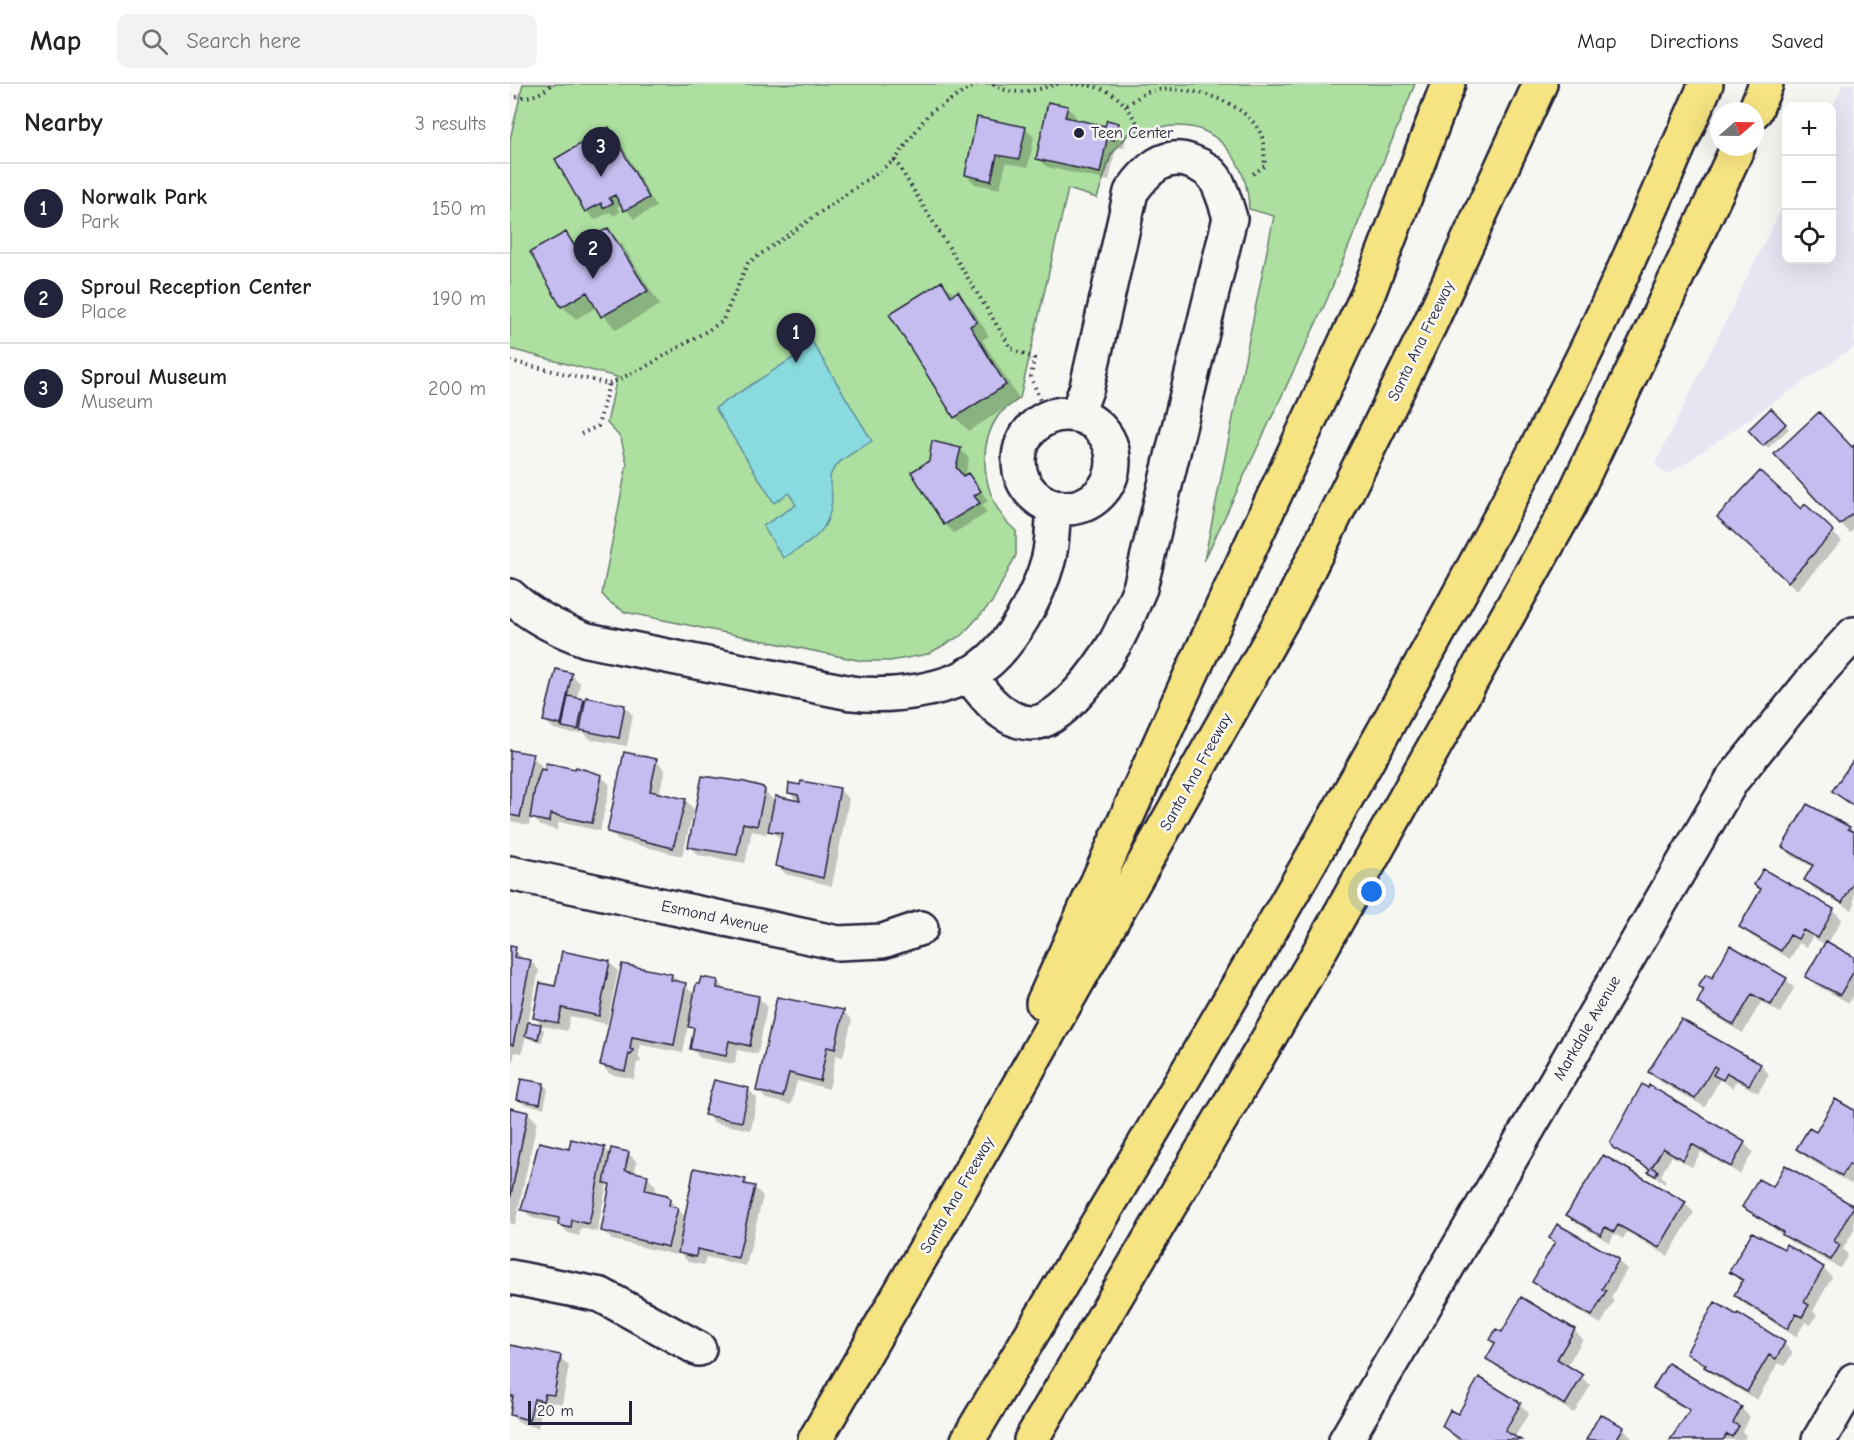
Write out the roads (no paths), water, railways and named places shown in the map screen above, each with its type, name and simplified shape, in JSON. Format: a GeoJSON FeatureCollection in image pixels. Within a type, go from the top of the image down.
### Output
{"type":"FeatureCollection","features":[{"type":"Feature","properties":{"kind":"highway"},"geometry":{"type":"LineString","coordinates":[[958,1193],[1183,692],[1368,294],[1448,84]]}},
{"type":"Feature","properties":{"kind":"highway","name":"Santa Ana Freeway"},"geometry":{"type":"LineString","coordinates":[[815,1440],[958,1193],[1292,602],[1430,324],[1540,84]]}},
{"type":"Feature","properties":{"kind":"highway"},"geometry":{"type":"LineString","coordinates":[[968,1440],[1317,851],[1423,661],[1571,380],[1650,215],[1706,84]]}},
{"type":"Feature","properties":{"kind":"highway"},"geometry":{"type":"LineString","coordinates":[[1031,1440],[1313,963],[1569,506],[1734,156]]}},
{"type":"Feature","properties":{"kind":"street"},"geometry":{"type":"LineString","coordinates":[[968,674],[991,704],[1015,719],[1032,723],[1051,717],[1065,706],[1116,641],[1140,588],[1230,218],[1223,194],[1214,176],[1200,165],[1179,157],[1160,163],[1144,174],[1131,192],[1087,387],[1062,416],[1034,425],[1023,441],[1018,457],[1023,480],[1032,493],[1054,507],[1074,507],[1093,499],[1107,484],[1112,469],[1112,453],[1102,431],[1062,416]]}},
{"type":"Feature","properties":{"kind":"street"},"geometry":{"type":"LineString","coordinates":[[510,596],[521,607],[559,630],[587,640],[851,693],[880,696],[911,693],[968,674],[983,666],[1012,637],[1048,561],[1054,507]]}},
{"type":"Feature","properties":{"kind":"street","name":"Markdale Avenue"},"geometry":{"type":"LineString","coordinates":[[1346,1440],[1732,780],[1821,670],[1854,634]]}},
{"type":"Feature","properties":{"kind":"street","name":"Esmond Avenue"},"geometry":{"type":"LineString","coordinates":[[510,873],[838,944],[883,941],[921,928]]}},
{"type":"Feature","properties":{"kind":"street"},"geometry":{"type":"LineString","coordinates":[[510,1276],[601,1295],[699,1349]]}},
{"type":"Feature","properties":{"kind":"street"},"geometry":{"type":"LineString","coordinates":[[1819,1440],[1854,1380]]}},
{"type":"Feature","properties":{"kind":"water"},"geometry":{"type":"Polygon","coordinates":[[[811,340],[872,441],[848,456],[832,471],[830,477],[831,509],[818,535],[783,558],[763,526],[796,505],[789,493],[774,503],[715,408],[799,354],[796,348],[811,340]]]}},
{"type":"Feature","properties":{"kind":"place","name":"Teen Center"},"geometry":{"type":"Point","coordinates":[1079,133]}},
{"type":"Feature","properties":{"kind":"place","name":"Sproul Museum"},"geometry":{"type":"Point","coordinates":[601,177]}},
{"type":"Feature","properties":{"kind":"place","name":"Sproul Reception Center"},"geometry":{"type":"Point","coordinates":[593,279]}},
{"type":"Feature","properties":{"kind":"place","name":"Norwalk Park"},"geometry":{"type":"Point","coordinates":[796,363]}}]}
